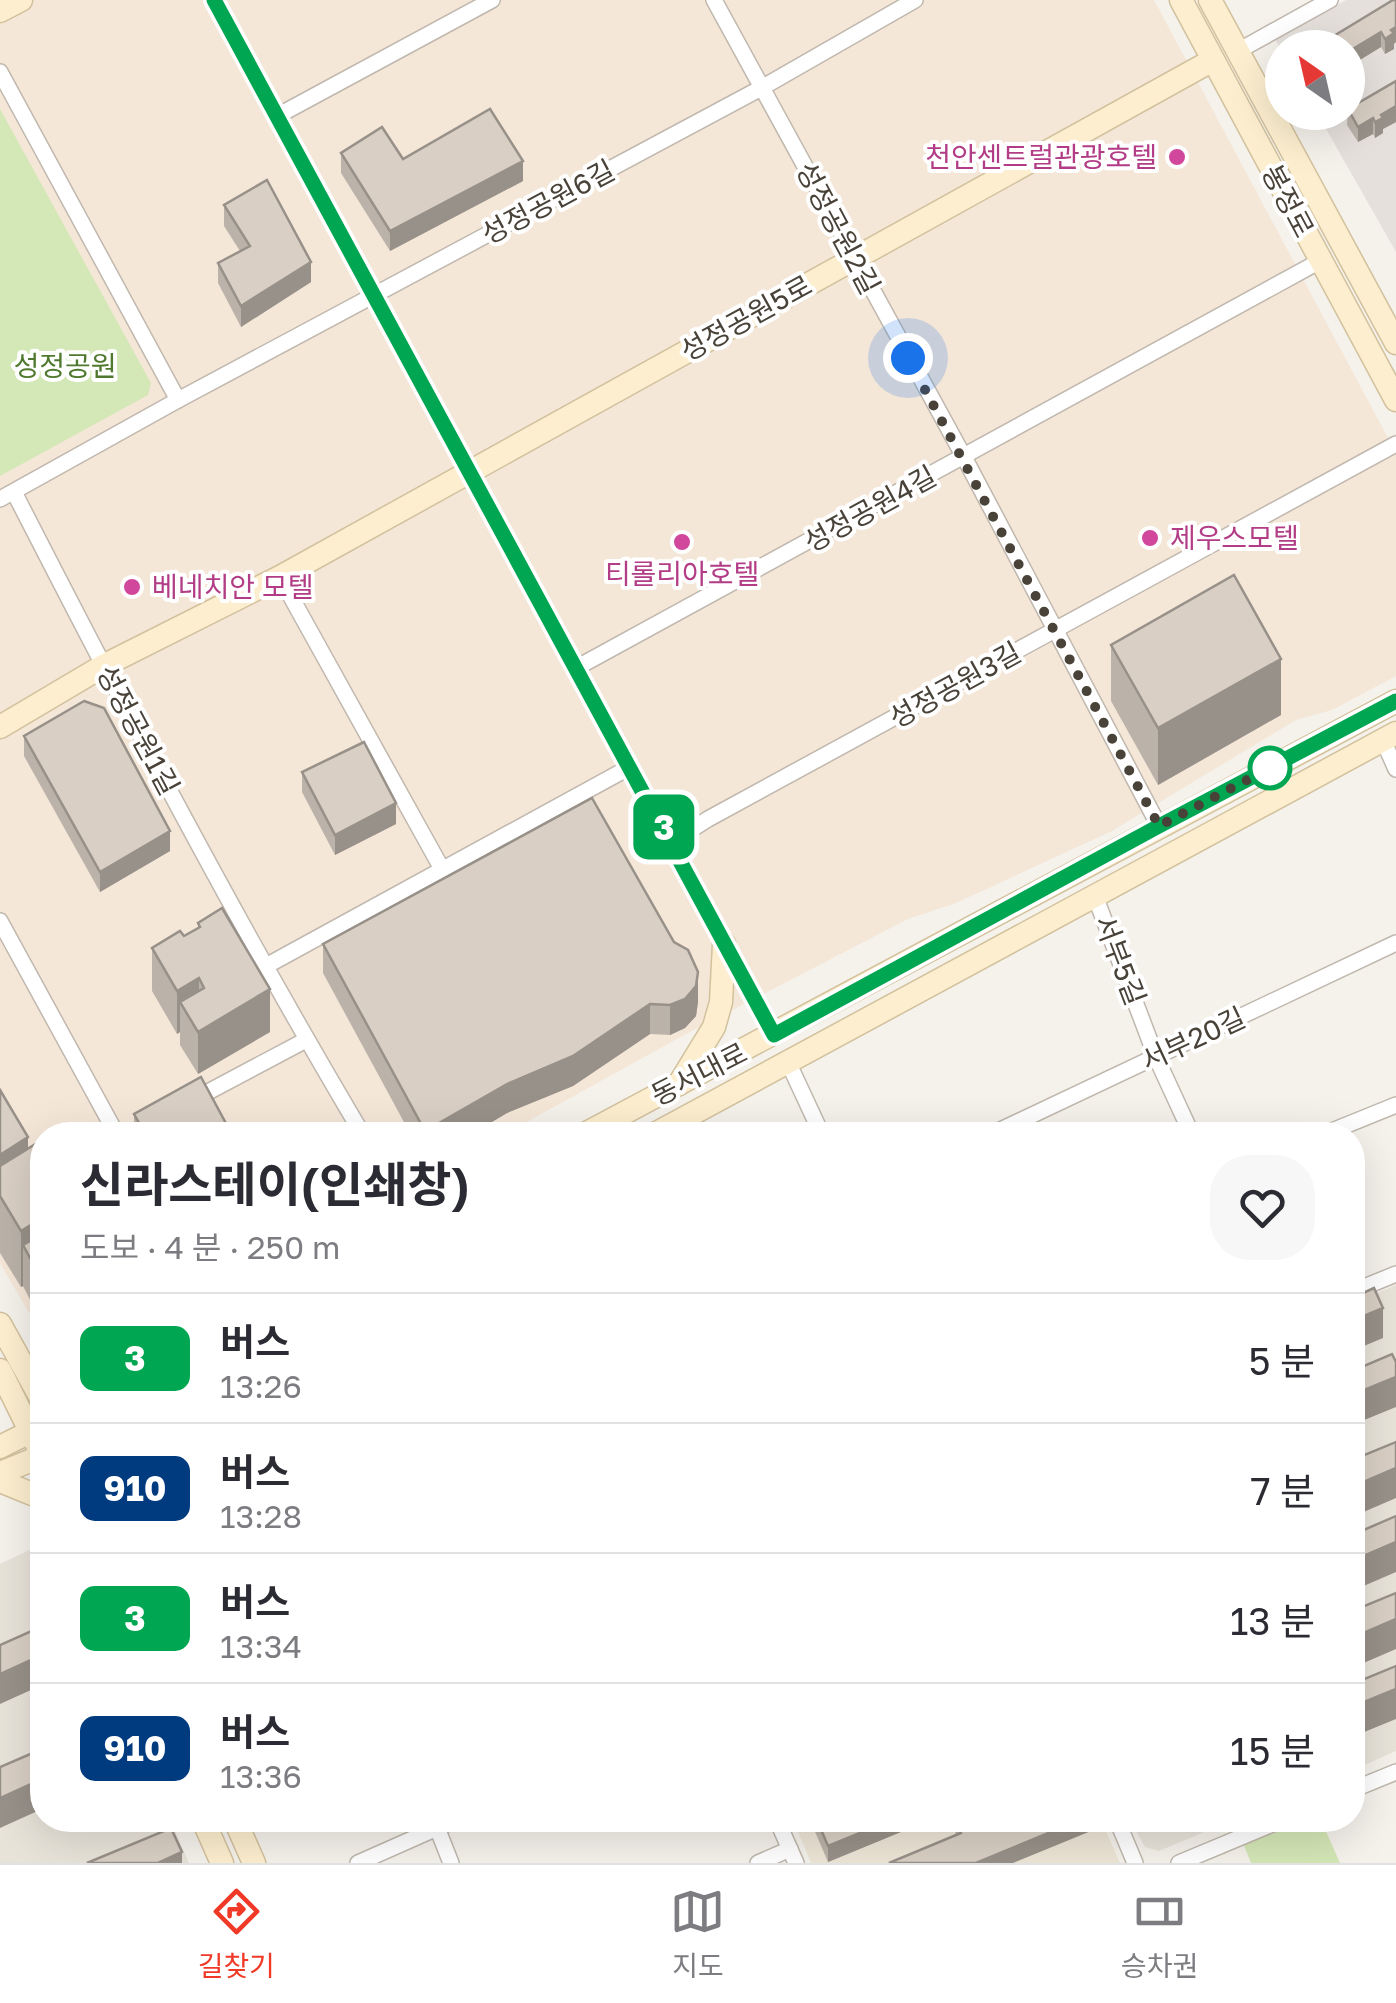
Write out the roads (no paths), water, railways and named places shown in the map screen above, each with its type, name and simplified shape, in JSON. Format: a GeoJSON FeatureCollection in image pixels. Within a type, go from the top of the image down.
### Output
{"type":"FeatureCollection","features":[{"type":"Feature","properties":{"kind":"street"},"geometry":{"type":"LineString","coordinates":[[0,11],[21,0]]}},
{"type":"Feature","properties":{"kind":"street"},"geometry":{"type":"LineString","coordinates":[[214,0],[672,842],[816,1122]]}},
{"type":"Feature","properties":{"kind":"street"},"geometry":{"type":"LineString","coordinates":[[278,115],[492,0]]}},
{"type":"Feature","properties":{"kind":"street","name":"성정공원2길"},"geometry":{"type":"LineString","coordinates":[[714,0],[964,457],[1159,826]]}},
{"type":"Feature","properties":{"kind":"street","name":"성정공원6길"},"geometry":{"type":"LineString","coordinates":[[7,496],[916,0]]}},
{"type":"Feature","properties":{"kind":"street","name":"봉정로"},"geometry":{"type":"LineString","coordinates":[[1182,0],[1396,400]]}},
{"type":"Feature","properties":{"kind":"street","name":"봉정로"},"geometry":{"type":"LineString","coordinates":[[1210,0],[1396,343]]}},
{"type":"Feature","properties":{"kind":"street"},"geometry":{"type":"LineString","coordinates":[[1238,51],[1330,0]]}},
{"type":"Feature","properties":{"kind":"street","name":"성정공원5로"},"geometry":{"type":"LineString","coordinates":[[0,727],[103,666],[280,578],[1214,60]]}},
{"type":"Feature","properties":{"kind":"street"},"geometry":{"type":"LineString","coordinates":[[0,72],[178,400]]}},
{"type":"Feature","properties":{"kind":"street","name":"성정공원4길"},"geometry":{"type":"LineString","coordinates":[[576,668],[1320,261]]}},
{"type":"Feature","properties":{"kind":"street","name":"성정공원3길"},"geometry":{"type":"LineString","coordinates":[[672,842],[1396,444]]}},
{"type":"Feature","properties":{"kind":"street","name":"성정공원1길"},"geometry":{"type":"LineString","coordinates":[[7,496],[306,1040],[355,1122]]}},
{"type":"Feature","properties":{"kind":"street"},"geometry":{"type":"LineString","coordinates":[[280,578],[442,869]]}},
{"type":"Feature","properties":{"kind":"street","name":"동서대로"},"geometry":{"type":"LineString","coordinates":[[608,1122],[1396,701]]}},
{"type":"Feature","properties":{"kind":"street"},"geometry":{"type":"LineString","coordinates":[[1390,736],[1396,769]]}},
{"type":"Feature","properties":{"kind":"street","name":"동서대로"},"geometry":{"type":"LineString","coordinates":[[678,1122],[1390,736]]}},
{"type":"Feature","properties":{"kind":"street"},"geometry":{"type":"LineString","coordinates":[[266,966],[630,767]]}},
{"type":"Feature","properties":{"kind":"street","name":"서부5길"},"geometry":{"type":"LineString","coordinates":[[1095,896],[1156,1057],[1186,1122]]}},
{"type":"Feature","properties":{"kind":"street"},"geometry":{"type":"LineString","coordinates":[[0,921],[110,1122]]}},
{"type":"Feature","properties":{"kind":"street"},"geometry":{"type":"LineString","coordinates":[[679,1084],[714,1027],[724,944]]}},
{"type":"Feature","properties":{"kind":"street","name":"서부20길"},"geometry":{"type":"LineString","coordinates":[[1018,1122],[1396,944]]}},
{"type":"Feature","properties":{"kind":"street"},"geometry":{"type":"LineString","coordinates":[[176,1109],[306,1040]]}},
{"type":"Feature","properties":{"kind":"street"},"geometry":{"type":"LineString","coordinates":[[1354,1122],[1396,1105]]}},
{"type":"Feature","properties":{"kind":"street"},"geometry":{"type":"LineString","coordinates":[[1365,1287],[1396,1274]]}},
{"type":"Feature","properties":{"kind":"street"},"geometry":{"type":"LineString","coordinates":[[0,1324],[30,1378]]}},
{"type":"Feature","properties":{"kind":"street"},"geometry":{"type":"LineString","coordinates":[[15,1351],[30,1367]]}},
{"type":"Feature","properties":{"kind":"street"},"geometry":{"type":"LineString","coordinates":[[0,1370],[30,1417]]}},
{"type":"Feature","properties":{"kind":"street"},"geometry":{"type":"LineString","coordinates":[[0,1447],[30,1433]]}},
{"type":"Feature","properties":{"kind":"street"},"geometry":{"type":"LineString","coordinates":[[0,1477],[30,1461]]}},
{"type":"Feature","properties":{"kind":"street"},"geometry":{"type":"LineString","coordinates":[[0,1477],[30,1492]]}},
{"type":"Feature","properties":{"kind":"street"},"geometry":{"type":"LineString","coordinates":[[1365,1785],[1396,1772]]}},
{"type":"Feature","properties":{"kind":"street"},"geometry":{"type":"LineString","coordinates":[[208,1832],[222,1863]]}},
{"type":"Feature","properties":{"kind":"street"},"geometry":{"type":"LineString","coordinates":[[240,1832],[254,1863]]}},
{"type":"Feature","properties":{"kind":"street"},"geometry":{"type":"LineString","coordinates":[[358,1863],[419,1832]]}},
{"type":"Feature","properties":{"kind":"street"},"geometry":{"type":"LineString","coordinates":[[438,1832],[452,1863]]}},
{"type":"Feature","properties":{"kind":"street"},"geometry":{"type":"LineString","coordinates":[[758,1863],[793,1856],[782,1832]]}},
{"type":"Feature","properties":{"kind":"street"},"geometry":{"type":"LineString","coordinates":[[1122,1832],[1135,1863]]}},
{"type":"Feature","properties":{"kind":"street"},"geometry":{"type":"LineString","coordinates":[[1179,1863],[1253,1832]]}},
{"type":"Feature","properties":{"kind":"place","name":"천안센트럴관광호텔"},"geometry":{"type":"Point","coordinates":[1177,157]}},
{"type":"Feature","properties":{"kind":"place","name":"제우스모텔"},"geometry":{"type":"Point","coordinates":[1150,538]}},
{"type":"Feature","properties":{"kind":"place","name":"티롤리아호텔"},"geometry":{"type":"Point","coordinates":[682,542]}},
{"type":"Feature","properties":{"kind":"place","name":"베네치안 모텔"},"geometry":{"type":"Point","coordinates":[132,587]}},
{"type":"Feature","properties":{"kind":"park label","name":"성정공원"},"geometry":{"type":"Point","coordinates":[65,366]}}]}
